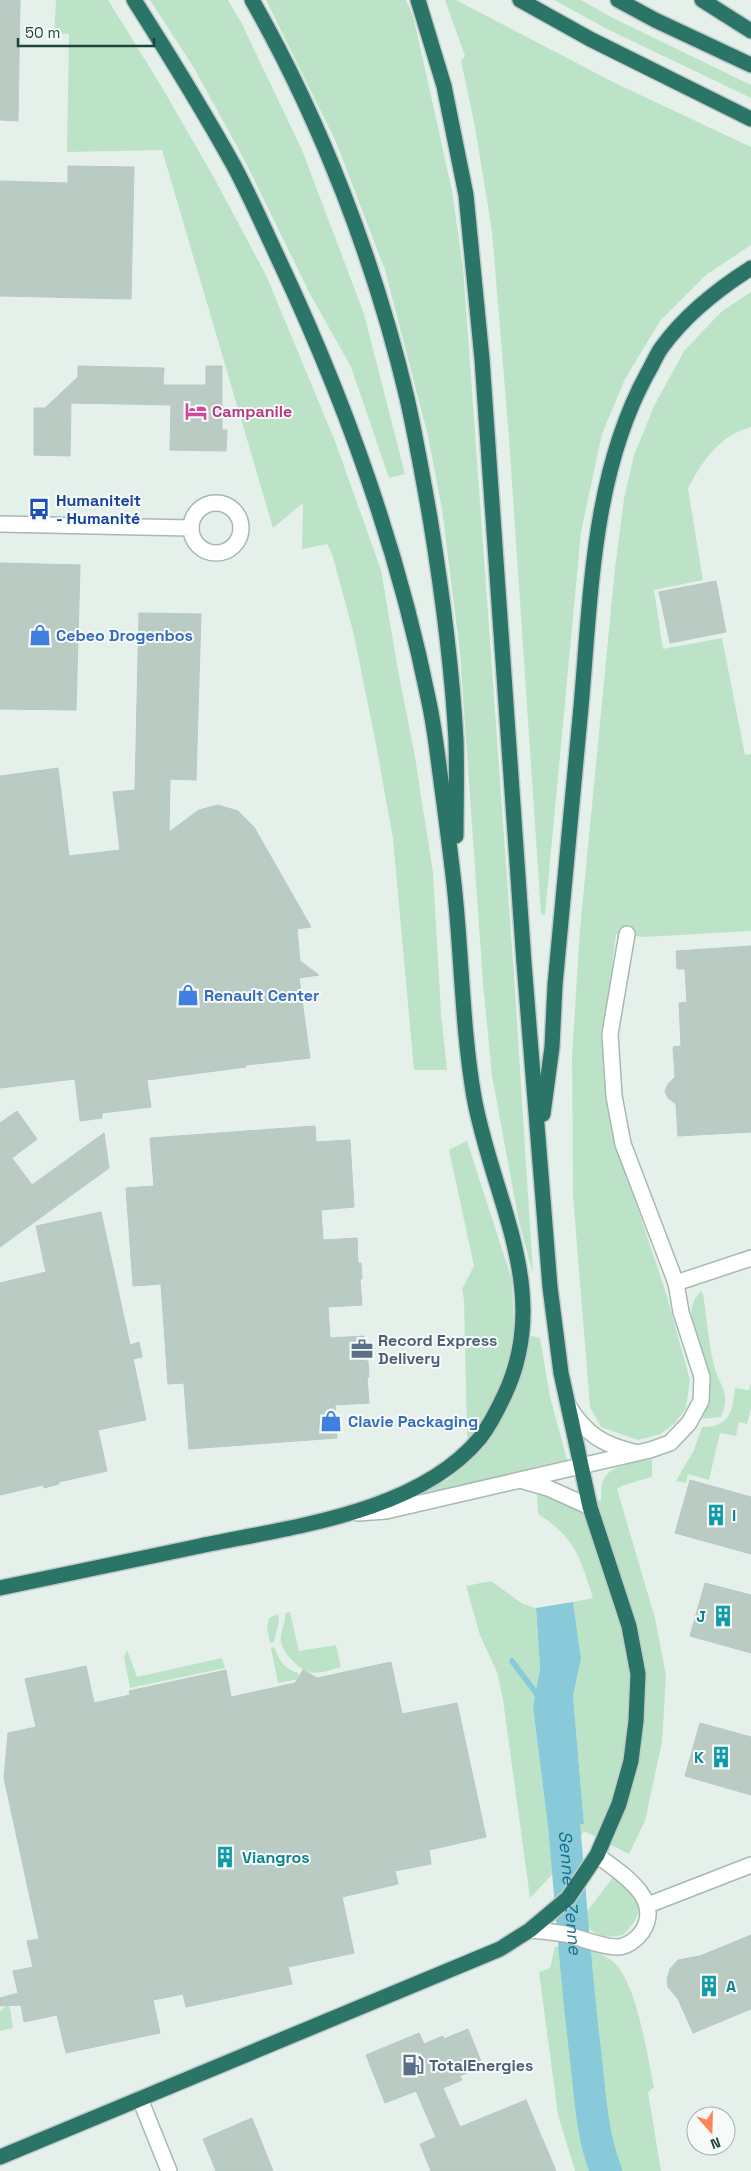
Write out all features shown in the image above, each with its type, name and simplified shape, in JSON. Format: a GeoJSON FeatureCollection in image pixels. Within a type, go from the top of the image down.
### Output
{"type":"FeatureCollection","features":[{"type":"Feature","properties":{"kind":"highway"},"geometry":{"type":"LineString","coordinates":[[0,1588],[352,1514],[427,1482],[456,1463],[482,1435],[500,1406],[514,1376],[523,1341],[524,1306],[520,1266],[474,1099],[456,902],[430,704],[400,575],[360,452],[305,314],[236,170],[174,63],[134,0]]}},
{"type":"Feature","properties":{"kind":"highway"},"geometry":{"type":"LineString","coordinates":[[252,0],[299,93],[350,208],[390,334],[408,405],[440,576],[450,668],[456,739],[456,902]]}},
{"type":"Feature","properties":{"kind":"highway"},"geometry":{"type":"LineString","coordinates":[[0,2158],[140,2098],[500,1950],[530,1930],[568,1898],[597,1855],[619,1804],[631,1760],[636,1721],[638,1674],[629,1626],[590,1508],[580,1468],[566,1402],[550,1287],[540,1141],[516,858],[482,359],[467,204],[444,86],[418,0]]}},
{"type":"Feature","properties":{"kind":"highway"},"geometry":{"type":"LineString","coordinates":[[520,0],[590,39],[751,120]]}},
{"type":"Feature","properties":{"kind":"highway"},"geometry":{"type":"LineString","coordinates":[[618,0],[655,20],[751,65]]}},
{"type":"Feature","properties":{"kind":"highway"},"geometry":{"type":"LineString","coordinates":[[702,0],[750,30]]}},
{"type":"Feature","properties":{"kind":"highway"},"geometry":{"type":"LineString","coordinates":[[540,1141],[552,1047],[555,986],[591,598],[599,531],[612,461],[623,423],[662,347],[687,319],[718,290],[751,268]]}},
{"type":"Feature","properties":{"kind":"street"},"geometry":{"type":"LineString","coordinates":[[0,524],[190,528]]}},
{"type":"Feature","properties":{"kind":"street"},"geometry":{"type":"LineString","coordinates":[[352,1514],[386,1511],[518,1479],[580,1468],[670,1443],[689,1423],[701,1402],[702,1377],[681,1312],[676,1283],[623,1144],[614,1096],[610,1034],[627,934]]}},
{"type":"Feature","properties":{"kind":"street"},"geometry":{"type":"LineString","coordinates":[[676,1283],[751,1258]]}},
{"type":"Feature","properties":{"kind":"street"},"geometry":{"type":"LineString","coordinates":[[566,1402],[579,1423],[594,1436],[614,1447],[638,1453]]}},
{"type":"Feature","properties":{"kind":"street"},"geometry":{"type":"LineString","coordinates":[[518,1479],[548,1488],[590,1508]]}},
{"type":"Feature","properties":{"kind":"street"},"geometry":{"type":"LineString","coordinates":[[530,1930],[562,1934],[604,1945],[621,1947],[638,1937],[646,1926],[648,1905],[638,1888],[597,1855]]}},
{"type":"Feature","properties":{"kind":"street"},"geometry":{"type":"LineString","coordinates":[[648,1905],[751,1864]]}},
{"type":"Feature","properties":{"kind":"street"},"geometry":{"type":"LineString","coordinates":[[140,2098],[169,2171]]}},
{"type":"Feature","properties":{"kind":"green space"},"geometry":{"type":"Polygon","coordinates":[[[56,0],[108,0],[160,84],[213,176],[266,275],[335,441],[381,570],[415,757],[433,873],[441,1013],[447,1070],[414,1070],[393,839],[353,631],[332,554],[327,544],[302,549],[303,503],[273,528],[162,150],[67,152],[69,34],[54,33],[56,0]]]}},
{"type":"Feature","properties":{"kind":"green space"},"geometry":{"type":"Polygon","coordinates":[[[150,0],[228,0],[241,22],[302,150],[364,314],[405,474],[389,478],[351,367],[309,292],[245,161],[194,68],[150,0]]]}},
{"type":"Feature","properties":{"kind":"green space"},"geometry":{"type":"Polygon","coordinates":[[[266,0],[406,0],[413,16],[452,191],[463,268],[514,975],[533,1274],[519,1222],[492,1076],[483,983],[460,653],[442,509],[428,436],[385,270],[336,142],[266,0]]]}},
{"type":"Feature","properties":{"kind":"green space"},"geometry":{"type":"Polygon","coordinates":[[[445,0],[456,0],[615,83],[751,147],[751,245],[706,275],[660,321],[625,379],[602,434],[581,532],[545,915],[541,914],[509,438],[492,231],[475,127],[461,61],[465,56],[445,0]]]}},
{"type":"Feature","properties":{"kind":"green space"},"geometry":{"type":"Polygon","coordinates":[[[554,0],[581,0],[611,17],[751,85],[751,98],[607,29],[554,0]]]}},
{"type":"Feature","properties":{"kind":"green space"},"geometry":{"type":"Polygon","coordinates":[[[751,292],[751,427],[730,436],[721,443],[705,460],[688,489],[703,580],[654,590],[663,649],[722,638],[745,755],[751,754],[751,931],[645,937],[616,934],[604,1035],[606,1098],[611,1128],[666,1293],[690,1380],[686,1408],[675,1423],[661,1434],[638,1440],[601,1427],[590,1407],[573,1196],[572,1056],[580,929],[615,568],[624,499],[634,455],[654,406],[684,351],[721,312],[751,292]]]}},
{"type":"Feature","properties":{"kind":"green space"},"geometry":{"type":"Polygon","coordinates":[[[467,1141],[512,1280],[514,1332],[540,1338],[550,1397],[568,1463],[423,1493],[449,1479],[473,1458],[467,1435],[464,1300],[462,1289],[474,1266],[449,1150],[467,1141]]]}},
{"type":"Feature","properties":{"kind":"green space"},"geometry":{"type":"Polygon","coordinates":[[[701,1291],[712,1356],[725,1396],[721,1417],[702,1419],[709,1397],[710,1380],[707,1364],[692,1321],[694,1300],[701,1291]]]}},
{"type":"Feature","properties":{"kind":"green space"},"geometry":{"type":"Polygon","coordinates":[[[751,1383],[751,1408],[747,1424],[739,1422],[736,1436],[720,1433],[709,1480],[688,1474],[686,1483],[676,1481],[694,1450],[702,1427],[719,1424],[724,1421],[731,1411],[735,1388],[749,1390],[751,1383]]]}},
{"type":"Feature","properties":{"kind":"green space"},"geometry":{"type":"Polygon","coordinates":[[[652,1459],[652,1477],[624,1485],[617,1489],[655,1618],[666,1676],[662,1742],[645,1821],[629,1854],[584,1831],[562,1864],[530,1898],[503,1700],[497,1672],[480,1635],[466,1586],[491,1581],[523,1604],[536,1608],[540,1668],[533,1707],[548,1827],[584,1824],[573,1696],[581,1659],[573,1602],[593,1598],[575,1550],[561,1532],[538,1514],[537,1492],[555,1498],[573,1509],[601,1500],[603,1481],[611,1471],[624,1465],[652,1459]]]}},
{"type":"Feature","properties":{"kind":"green space"},"geometry":{"type":"Polygon","coordinates":[[[290,1612],[299,1651],[336,1645],[341,1667],[314,1673],[299,1667],[290,1658],[283,1648],[281,1639],[285,1613],[290,1612]]]}},
{"type":"Feature","properties":{"kind":"green space"},"geometry":{"type":"Polygon","coordinates":[[[278,1614],[279,1621],[274,1642],[270,1643],[267,1628],[269,1618],[278,1614]]]}},
{"type":"Feature","properties":{"kind":"green space"},"geometry":{"type":"Polygon","coordinates":[[[274,1647],[283,1663],[289,1669],[298,1673],[299,1679],[278,1683],[271,1648],[274,1647]]]}},
{"type":"Feature","properties":{"kind":"green space"},"geometry":{"type":"Polygon","coordinates":[[[127,1650],[137,1677],[222,1658],[225,1668],[130,1688],[124,1657],[127,1650]]]}},
{"type":"Feature","properties":{"kind":"green space"},"geometry":{"type":"Polygon","coordinates":[[[614,1876],[630,1889],[635,1896],[638,1910],[636,1918],[623,1935],[609,1937],[594,1933],[581,1919],[614,1876]]]}},
{"type":"Feature","properties":{"kind":"green space"},"geometry":{"type":"Polygon","coordinates":[[[555,1947],[584,1950],[606,1957],[620,1970],[628,1984],[640,2019],[654,2087],[648,2092],[661,2171],[575,2171],[558,2115],[539,1972],[550,1968],[555,1947]]]}},
{"type":"Feature","properties":{"kind":"green space"},"geometry":{"type":"Polygon","coordinates":[[[7,2005],[10,2008],[13,2028],[0,2031],[0,2011],[7,2005]]]}},
{"type":"Feature","properties":{"kind":"water"},"geometry":{"type":"Polygon","coordinates":[[[573,1602],[581,1659],[573,1696],[584,1824],[548,1827],[533,1707],[540,1668],[536,1608],[573,1602]]]}},
{"type":"Feature","properties":{"kind":"building"},"geometry":{"type":"Polygon","coordinates":[[[0,0],[20,0],[18,121],[0,120],[0,0]]]}},
{"type":"Feature","properties":{"kind":"building"},"geometry":{"type":"Polygon","coordinates":[[[68,166],[134,167],[131,299],[0,296],[0,181],[68,183],[68,166]]]}},
{"type":"Feature","properties":{"kind":"building"},"geometry":{"type":"Polygon","coordinates":[[[78,366],[164,368],[163,385],[206,385],[206,366],[222,366],[222,430],[227,430],[226,451],[170,450],[171,405],[71,403],[70,456],[34,455],[34,408],[45,408],[78,377],[78,366]]]}},
{"type":"Feature","properties":{"kind":"building"},"geometry":{"type":"Polygon","coordinates":[[[0,563],[80,565],[76,710],[0,709],[0,563]]]}},
{"type":"Feature","properties":{"kind":"building"},"geometry":{"type":"Polygon","coordinates":[[[716,581],[726,632],[670,643],[659,592],[716,581]]]}},
{"type":"Feature","properties":{"kind":"building"},"geometry":{"type":"Polygon","coordinates":[[[139,613],[201,614],[196,780],[170,779],[169,832],[199,810],[218,805],[238,811],[254,827],[311,927],[297,929],[300,961],[319,975],[299,978],[310,1058],[246,1065],[246,1067],[147,1080],[151,1107],[102,1113],[102,1118],[80,1121],[75,1079],[0,1088],[0,776],[58,768],[69,856],[120,850],[113,792],[135,790],[139,613]]]}},
{"type":"Feature","properties":{"kind":"building"},"geometry":{"type":"Polygon","coordinates":[[[751,946],[751,1132],[678,1136],[676,1104],[668,1098],[665,1091],[668,1084],[675,1077],[673,1047],[681,1046],[679,1003],[687,1002],[685,969],[677,969],[676,951],[751,946]]]}},
{"type":"Feature","properties":{"kind":"building"},"geometry":{"type":"Polygon","coordinates":[[[17,1111],[37,1139],[12,1158],[32,1185],[104,1133],[109,1168],[0,1247],[0,1123],[17,1111]]]}},
{"type":"Feature","properties":{"kind":"building"},"geometry":{"type":"Polygon","coordinates":[[[315,1126],[316,1142],[350,1140],[354,1207],[321,1210],[323,1240],[357,1238],[358,1263],[361,1263],[362,1305],[328,1307],[330,1338],[364,1336],[366,1361],[368,1361],[369,1403],[335,1405],[337,1438],[189,1449],[184,1383],[168,1384],[161,1284],[133,1286],[126,1188],[154,1186],[150,1138],[315,1126]]]}},
{"type":"Feature","properties":{"kind":"building"},"geometry":{"type":"Polygon","coordinates":[[[101,1212],[130,1345],[139,1342],[142,1357],[133,1359],[146,1420],[98,1430],[107,1471],[59,1482],[59,1484],[44,1488],[43,1485],[0,1495],[0,1283],[46,1272],[36,1226],[101,1212]]]}},
{"type":"Feature","properties":{"kind":"building","name":"I"},"geometry":{"type":"Polygon","coordinates":[[[690,1480],[751,1497],[751,1554],[675,1533],[690,1480]]]}},
{"type":"Feature","properties":{"kind":"building","name":"J"},"geometry":{"type":"Polygon","coordinates":[[[705,1583],[751,1595],[751,1653],[690,1636],[705,1583]]]}},
{"type":"Feature","properties":{"kind":"building","name":"Viangros"},"geometry":{"type":"Polygon","coordinates":[[[391,1662],[402,1714],[457,1703],[486,1837],[429,1850],[431,1864],[395,1871],[398,1884],[342,1897],[354,1953],[288,1967],[292,1984],[186,2007],[183,1994],[153,2000],[160,2033],[66,2053],[57,2015],[24,2022],[21,2005],[0,2006],[0,1998],[18,1993],[13,1971],[33,1967],[27,1941],[39,1939],[4,1778],[8,1733],[36,1727],[25,1679],[86,1666],[94,1703],[130,1695],[129,1691],[226,1670],[231,1697],[295,1683],[303,1670],[317,1678],[391,1662]]]}},
{"type":"Feature","properties":{"kind":"building","name":"K"},"geometry":{"type":"Polygon","coordinates":[[[700,1723],[751,1737],[751,1795],[685,1776],[700,1723]]]}},
{"type":"Feature","properties":{"kind":"building","name":"A"},"geometry":{"type":"Polygon","coordinates":[[[751,1935],[751,2009],[693,2033],[678,1999],[668,1987],[667,1979],[670,1969],[678,1960],[700,1956],[751,1935]]]}},
{"type":"Feature","properties":{"kind":"building"},"geometry":{"type":"Polygon","coordinates":[[[468,2029],[483,2066],[460,2076],[462,2080],[443,2088],[460,2127],[526,2100],[556,2171],[431,2171],[420,2144],[436,2137],[416,2091],[385,2103],[366,2055],[419,2033],[424,2044],[443,2036],[444,2039],[468,2029]]]}},
{"type":"Feature","properties":{"kind":"building"},"geometry":{"type":"Polygon","coordinates":[[[252,2118],[273,2171],[216,2171],[203,2139],[252,2118]]]}},
{"type":"Feature","properties":{"kind":"waterway"},"geometry":{"type":"LineString","coordinates":[[512,1661],[539,1697]]}},
{"type":"Feature","properties":{"kind":"waterway","name":"Senne - Zenne"},"geometry":{"type":"LineString","coordinates":[[560,1781],[590,2097],[597,2142],[606,2171]]}},
{"type":"Feature","properties":{"kind":"place","name":"Campanile"},"geometry":{"type":"Point","coordinates":[196,411]}},
{"type":"Feature","properties":{"kind":"place","name":"Humaniteit - Humanité"},"geometry":{"type":"Point","coordinates":[39,509]}},
{"type":"Feature","properties":{"kind":"place","name":"Cebeo Drogenbos"},"geometry":{"type":"Point","coordinates":[40,635]}},
{"type":"Feature","properties":{"kind":"place","name":"Renault Center"},"geometry":{"type":"Point","coordinates":[188,995]}},
{"type":"Feature","properties":{"kind":"place","name":"Record Express Delivery"},"geometry":{"type":"Point","coordinates":[362,1349]}},
{"type":"Feature","properties":{"kind":"place","name":"Clavie Packaging"},"geometry":{"type":"Point","coordinates":[331,1421]}},
{"type":"Feature","properties":{"kind":"place","name":"I"},"geometry":{"type":"Point","coordinates":[716,1515]}},
{"type":"Feature","properties":{"kind":"place","name":"J"},"geometry":{"type":"Point","coordinates":[723,1616]}},
{"type":"Feature","properties":{"kind":"place","name":"K"},"geometry":{"type":"Point","coordinates":[721,1757]}},
{"type":"Feature","properties":{"kind":"place","name":"Viangros"},"geometry":{"type":"Point","coordinates":[225,1857]}},
{"type":"Feature","properties":{"kind":"place","name":"A"},"geometry":{"type":"Point","coordinates":[709,1986]}},
{"type":"Feature","properties":{"kind":"place","name":"TotalEnergies"},"geometry":{"type":"Point","coordinates":[413,2065]}}]}
